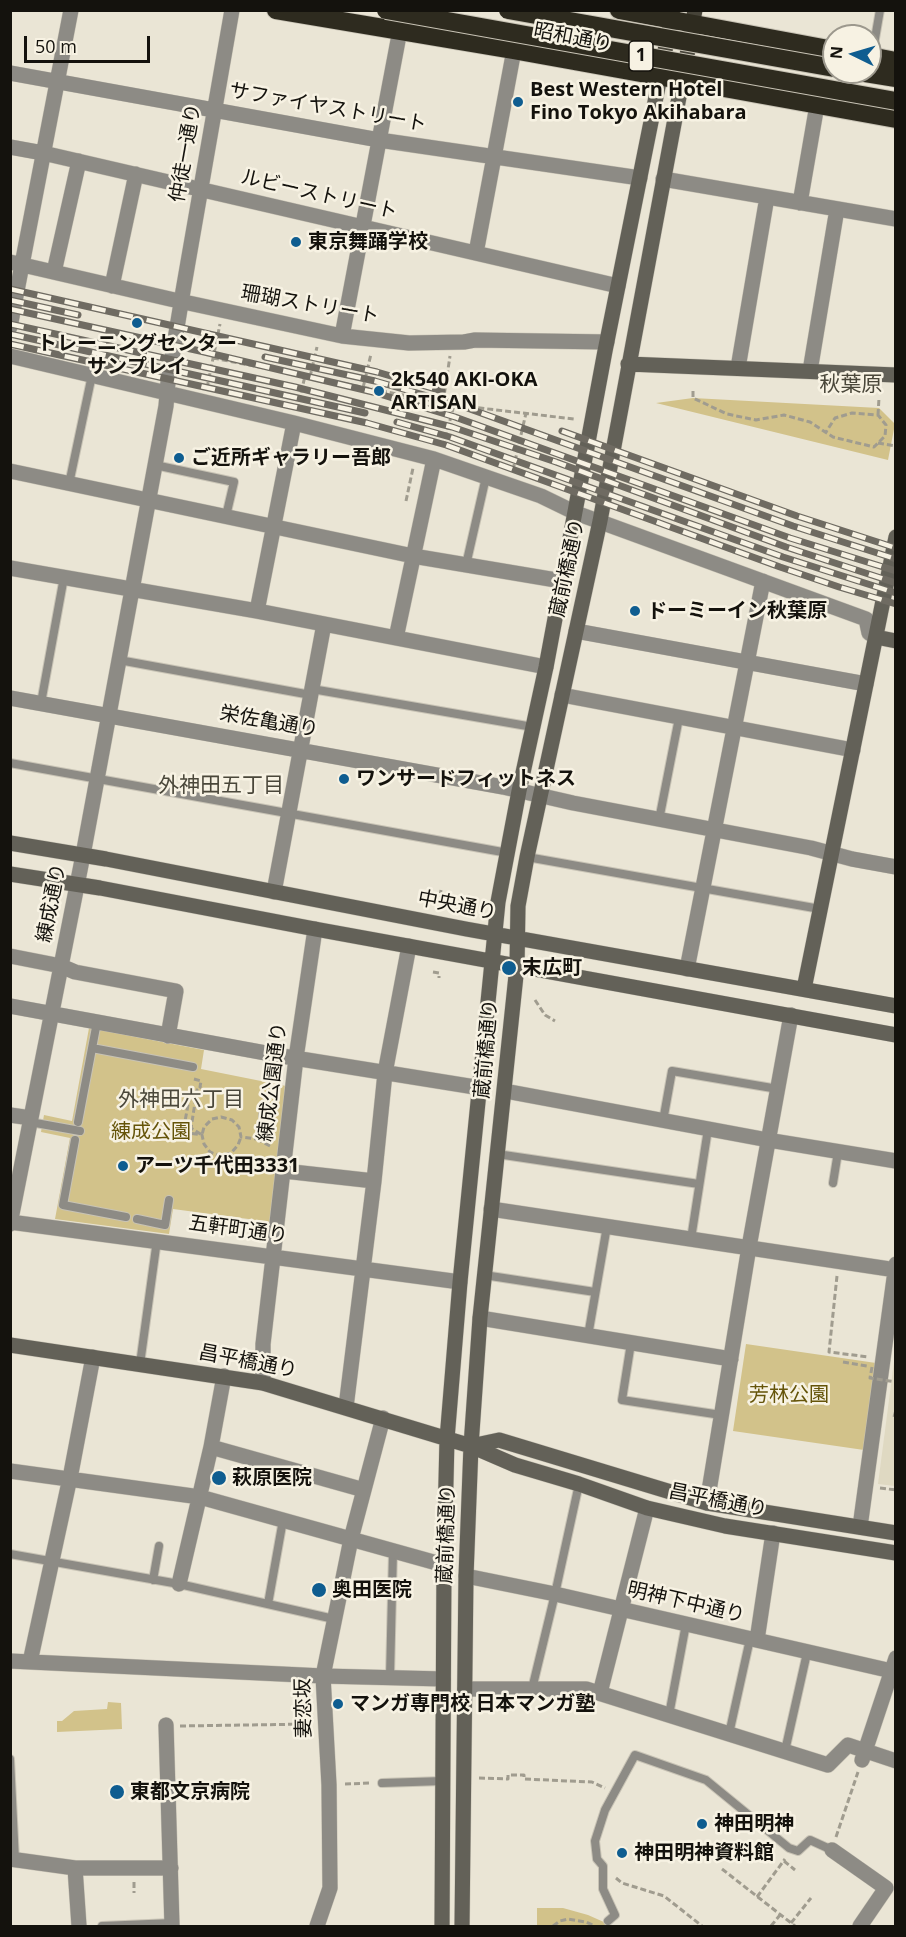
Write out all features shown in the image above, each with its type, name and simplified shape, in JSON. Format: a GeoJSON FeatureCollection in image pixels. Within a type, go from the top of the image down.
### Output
{"type":"FeatureCollection","features":[{"type":"Feature","properties":{"kind":"highway","name":"昭和通り"},"geometry":{"type":"LineString","coordinates":[[276,10],[514,50],[896,119]]}},
{"type":"Feature","properties":{"kind":"highway","name":"1"},"geometry":{"type":"LineString","coordinates":[[386,10],[896,101]]}},
{"type":"Feature","properties":{"kind":"highway","name":"1"},"geometry":{"type":"LineString","coordinates":[[508,10],[822,66]]}},
{"type":"Feature","properties":{"kind":"highway","name":"昭和通り"},"geometry":{"type":"LineString","coordinates":[[620,10],[694,18],[822,47]]}},
{"type":"Feature","properties":{"kind":"main road","name":"蔵前橋通り"},"geometry":{"type":"LineString","coordinates":[[660,77],[672,16]]}},
{"type":"Feature","properties":{"kind":"main road","name":"蔵前橋通り"},"geometry":{"type":"LineString","coordinates":[[682,81],[694,18]]}},
{"type":"Feature","properties":{"kind":"street"},"geometry":{"type":"LineString","coordinates":[[10,327],[16,264],[43,153],[71,10]]}},
{"type":"Feature","properties":{"kind":"street","name":"仲徒一通り"},"geometry":{"type":"LineString","coordinates":[[155,465],[232,10]]}},
{"type":"Feature","properties":{"kind":"street"},"geometry":{"type":"LineString","coordinates":[[342,336],[400,30]]}},
{"type":"Feature","properties":{"kind":"street"},"geometry":{"type":"LineString","coordinates":[[476,253],[514,50]]}},
{"type":"Feature","properties":{"kind":"street","name":"サファイヤストリート"},"geometry":{"type":"LineString","coordinates":[[10,73],[379,140],[640,178]]}},
{"type":"Feature","properties":{"kind":"street","name":"蔵前橋通り"},"geometry":{"type":"LineString","coordinates":[[442,1926],[447,1439],[460,1282],[498,903],[660,77]]}},
{"type":"Feature","properties":{"kind":"street","name":"蔵前橋通り"},"geometry":{"type":"LineString","coordinates":[[462,1926],[466,1576],[471,1446],[484,1275],[517,966],[518,906],[600,521],[682,81]]}},
{"type":"Feature","properties":{"kind":"street"},"geometry":{"type":"LineString","coordinates":[[800,203],[817,105]]}},
{"type":"Feature","properties":{"kind":"street","name":"ルビーストリート"},"geometry":{"type":"LineString","coordinates":[[10,147],[618,286]]}},
{"type":"Feature","properties":{"kind":"street"},"geometry":{"type":"LineString","coordinates":[[54,272],[79,161]]}},
{"type":"Feature","properties":{"kind":"street"},"geometry":{"type":"LineString","coordinates":[[112,286],[136,174]]}},
{"type":"Feature","properties":{"kind":"street"},"geometry":{"type":"LineString","coordinates":[[663,179],[896,219]]}},
{"type":"Feature","properties":{"kind":"street"},"geometry":{"type":"LineString","coordinates":[[738,369],[767,197]]}},
{"type":"Feature","properties":{"kind":"street"},"geometry":{"type":"LineString","coordinates":[[810,371],[837,209]]}},
{"type":"Feature","properties":{"kind":"street","name":"珊瑚ストリート"},"geometry":{"type":"LineString","coordinates":[[16,264],[342,336],[409,343],[452,343],[475,340],[607,342]]}},
{"type":"Feature","properties":{"kind":"street"},"geometry":{"type":"LineString","coordinates":[[10,356],[294,423],[437,460],[509,484],[576,513],[866,619],[869,633],[876,637],[896,641]]}},
{"type":"Feature","properties":{"kind":"street"},"geometry":{"type":"LineString","coordinates":[[628,364],[896,375]]}},
{"type":"Feature","properties":{"kind":"street"},"geometry":{"type":"LineString","coordinates":[[258,611],[294,423]]}},
{"type":"Feature","properties":{"kind":"street"},"geometry":{"type":"LineString","coordinates":[[396,638],[413,556],[437,460]]}},
{"type":"Feature","properties":{"kind":"street","name":"練成通り"},"geometry":{"type":"LineString","coordinates":[[11,1223],[83,855],[155,465]]}},
{"type":"Feature","properties":{"kind":"street"},"geometry":{"type":"LineString","coordinates":[[10,471],[413,556],[562,581]]}},
{"type":"Feature","properties":{"kind":"street"},"geometry":{"type":"LineString","coordinates":[[804,989],[896,537]]}},
{"type":"Feature","properties":{"kind":"street"},"geometry":{"type":"LineString","coordinates":[[10,568],[258,611],[546,667]]}},
{"type":"Feature","properties":{"kind":"street"},"geometry":{"type":"LineString","coordinates":[[687,969],[763,581]]}},
{"type":"Feature","properties":{"kind":"street"},"geometry":{"type":"LineString","coordinates":[[274,892],[324,624]]}},
{"type":"Feature","properties":{"kind":"street"},"geometry":{"type":"LineString","coordinates":[[576,631],[866,684]]}},
{"type":"Feature","properties":{"kind":"street"},"geometry":{"type":"LineString","coordinates":[[562,696],[853,750]]}},
{"type":"Feature","properties":{"kind":"street","name":"栄佐亀通り"},"geometry":{"type":"LineString","coordinates":[[10,698],[301,749],[896,867]]}},
{"type":"Feature","properties":{"kind":"street","name":"中央通り"},"geometry":{"type":"LineString","coordinates":[[10,843],[517,939],[896,1006]]}},
{"type":"Feature","properties":{"kind":"street"},"geometry":{"type":"LineString","coordinates":[[10,874],[77,884],[896,1035]]}},
{"type":"Feature","properties":{"kind":"street","name":"練成公園通り"},"geometry":{"type":"LineString","coordinates":[[263,1383],[263,1344],[296,1058],[315,929]]}},
{"type":"Feature","properties":{"kind":"street"},"geometry":{"type":"LineString","coordinates":[[346,1407],[385,1072],[409,946]]}},
{"type":"Feature","properties":{"kind":"street"},"geometry":{"type":"LineString","coordinates":[[10,956],[61,966],[75,972],[176,991],[168,1036]]}},
{"type":"Feature","properties":{"kind":"street"},"geometry":{"type":"LineString","coordinates":[[10,1005],[168,1036],[481,1088]]}},
{"type":"Feature","properties":{"kind":"street"},"geometry":{"type":"LineString","coordinates":[[707,1503],[749,1247],[791,1015]]}},
{"type":"Feature","properties":{"kind":"street"},"geometry":{"type":"LineString","coordinates":[[505,1090],[663,1121],[896,1161]]}},
{"type":"Feature","properties":{"kind":"street"},"geometry":{"type":"LineString","coordinates":[[10,1115],[31,1120]]}},
{"type":"Feature","properties":{"kind":"street"},"geometry":{"type":"LineString","coordinates":[[284,1171],[374,1181]]}},
{"type":"Feature","properties":{"kind":"street"},"geometry":{"type":"LineString","coordinates":[[491,1209],[895,1270]]}},
{"type":"Feature","properties":{"kind":"street","name":"五軒町通り"},"geometry":{"type":"LineString","coordinates":[[11,1223],[158,1240],[460,1282]]}},
{"type":"Feature","properties":{"kind":"street"},"geometry":{"type":"LineString","coordinates":[[860,1527],[877,1363],[896,1264]]}},
{"type":"Feature","properties":{"kind":"street"},"geometry":{"type":"LineString","coordinates":[[480,1318],[731,1359]]}},
{"type":"Feature","properties":{"kind":"street","name":"昌平橋通り"},"geometry":{"type":"LineString","coordinates":[[10,1345],[263,1383],[471,1446],[498,1459],[646,1508],[714,1524],[896,1553]]}},
{"type":"Feature","properties":{"kind":"street"},"geometry":{"type":"LineString","coordinates":[[30,1662],[93,1357]]}},
{"type":"Feature","properties":{"kind":"street"},"geometry":{"type":"LineString","coordinates":[[179,1584],[211,1447],[224,1376]]}},
{"type":"Feature","properties":{"kind":"street","name":"妻恋坂"},"geometry":{"type":"LineString","coordinates":[[317,1926],[330,1888],[323,1676],[351,1539],[383,1418]]}},
{"type":"Feature","properties":{"kind":"street","name":"昌平橋通り"},"geometry":{"type":"LineString","coordinates":[[471,1446],[499,1440],[707,1503],[896,1533]]}},
{"type":"Feature","properties":{"kind":"street"},"geometry":{"type":"LineString","coordinates":[[211,1447],[364,1490]]}},
{"type":"Feature","properties":{"kind":"street"},"geometry":{"type":"LineString","coordinates":[[10,1472],[200,1497],[444,1565]]}},
{"type":"Feature","properties":{"kind":"street"},"geometry":{"type":"LineString","coordinates":[[600,1693],[646,1508]]}},
{"type":"Feature","properties":{"kind":"street"},"geometry":{"type":"LineString","coordinates":[[753,1640],[773,1533]]}},
{"type":"Feature","properties":{"kind":"street","name":"明神下中通り"},"geometry":{"type":"LineString","coordinates":[[466,1576],[555,1594],[807,1653],[894,1667]]}},
{"type":"Feature","properties":{"kind":"street"},"geometry":{"type":"LineString","coordinates":[[10,1661],[323,1676],[443,1679]]}},
{"type":"Feature","properties":{"kind":"street"},"geometry":{"type":"LineString","coordinates":[[864,1755],[894,1667]]}},
{"type":"Feature","properties":{"kind":"street"},"geometry":{"type":"LineString","coordinates":[[465,1689],[586,1689],[828,1765],[848,1746],[864,1755],[896,1761]]}},
{"type":"Feature","properties":{"kind":"street"},"geometry":{"type":"LineString","coordinates":[[166,1725],[172,1925]]}},
{"type":"Feature","properties":{"kind":"street"},"geometry":{"type":"LineString","coordinates":[[832,1850],[891,1891],[860,1926]]}},
{"type":"Feature","properties":{"kind":"street"},"geometry":{"type":"LineString","coordinates":[[13,1860],[75,1868],[171,1868]]}},
{"type":"Feature","properties":{"kind":"street"},"geometry":{"type":"LineString","coordinates":[[75,1868],[79,1926]]}},
{"type":"Feature","properties":{"kind":"lane"},"geometry":{"type":"LineString","coordinates":[[69,484],[92,375]]}},
{"type":"Feature","properties":{"kind":"lane"},"geometry":{"type":"LineString","coordinates":[[155,465],[234,482],[226,516]]}},
{"type":"Feature","properties":{"kind":"lane"},"geometry":{"type":"LineString","coordinates":[[466,565],[486,477]]}},
{"type":"Feature","properties":{"kind":"lane"},"geometry":{"type":"LineString","coordinates":[[41,703],[64,577]]}},
{"type":"Feature","properties":{"kind":"lane"},"geometry":{"type":"LineString","coordinates":[[119,660],[533,727]]}},
{"type":"Feature","properties":{"kind":"lane"},"geometry":{"type":"LineString","coordinates":[[659,819],[679,718]]}},
{"type":"Feature","properties":{"kind":"lane"},"geometry":{"type":"LineString","coordinates":[[10,763],[508,853]]}},
{"type":"Feature","properties":{"kind":"lane"},"geometry":{"type":"LineString","coordinates":[[527,857],[820,909]]}},
{"type":"Feature","properties":{"kind":"lane"},"geometry":{"type":"LineString","coordinates":[[31,1120],[79,1126],[97,1022]]}},
{"type":"Feature","properties":{"kind":"lane"},"geometry":{"type":"LineString","coordinates":[[92,1048],[193,1067]]}},
{"type":"Feature","properties":{"kind":"lane"},"geometry":{"type":"LineString","coordinates":[[663,1121],[672,1071],[778,1089]]}},
{"type":"Feature","properties":{"kind":"lane"},"geometry":{"type":"LineString","coordinates":[[691,1239],[708,1129]]}},
{"type":"Feature","properties":{"kind":"lane"},"geometry":{"type":"LineString","coordinates":[[75,1140],[63,1205],[126,1217]]}},
{"type":"Feature","properties":{"kind":"lane"},"geometry":{"type":"LineString","coordinates":[[833,1183],[838,1152]]}},
{"type":"Feature","properties":{"kind":"lane"},"geometry":{"type":"LineString","coordinates":[[497,1154],[699,1184]]}},
{"type":"Feature","properties":{"kind":"lane"},"geometry":{"type":"LineString","coordinates":[[138,1220],[165,1225],[169,1200]]}},
{"type":"Feature","properties":{"kind":"lane"},"geometry":{"type":"LineString","coordinates":[[588,1336],[607,1226]]}},
{"type":"Feature","properties":{"kind":"lane"},"geometry":{"type":"LineString","coordinates":[[141,1364],[158,1240]]}},
{"type":"Feature","properties":{"kind":"lane"},"geometry":{"type":"LineString","coordinates":[[484,1275],[595,1292]]}},
{"type":"Feature","properties":{"kind":"lane"},"geometry":{"type":"LineString","coordinates":[[631,1343],[622,1400],[721,1415]]}},
{"type":"Feature","properties":{"kind":"lane"},"geometry":{"type":"LineString","coordinates":[[532,1689],[579,1484]]}},
{"type":"Feature","properties":{"kind":"lane"},"geometry":{"type":"LineString","coordinates":[[268,1604],[284,1520]]}},
{"type":"Feature","properties":{"kind":"lane"},"geometry":{"type":"LineString","coordinates":[[153,1580],[159,1546]]}},
{"type":"Feature","properties":{"kind":"lane"},"geometry":{"type":"LineString","coordinates":[[390,1677],[393,1551]]}},
{"type":"Feature","properties":{"kind":"lane"},"geometry":{"type":"LineString","coordinates":[[10,1554],[179,1584],[334,1619]]}},
{"type":"Feature","properties":{"kind":"lane"},"geometry":{"type":"LineString","coordinates":[[669,1715],[686,1624]]}},
{"type":"Feature","properties":{"kind":"lane"},"geometry":{"type":"LineString","coordinates":[[729,1734],[753,1640]]}},
{"type":"Feature","properties":{"kind":"lane"},"geometry":{"type":"LineString","coordinates":[[785,1751],[807,1653]]}},
{"type":"Feature","properties":{"kind":"lane"},"geometry":{"type":"LineString","coordinates":[[608,1921],[615,1915],[603,1889],[603,1866],[597,1859],[594,1841],[605,1810],[635,1755],[706,1780],[789,1848],[798,1851],[810,1840],[832,1850]]}},
{"type":"Feature","properties":{"kind":"lane"},"geometry":{"type":"LineString","coordinates":[[10,1760],[13,1860]]}},
{"type":"Feature","properties":{"kind":"lane"},"geometry":{"type":"LineString","coordinates":[[382,1783],[443,1781]]}},
{"type":"Feature","properties":{"kind":"lane"},"geometry":{"type":"LineString","coordinates":[[102,1926],[172,1925]]}},
{"type":"Feature","properties":{"kind":"path"},"geometry":{"type":"LineString","coordinates":[[205,395],[223,311]]}},
{"type":"Feature","properties":{"kind":"path"},"geometry":{"type":"LineString","coordinates":[[310,377],[320,331]]}},
{"type":"Feature","properties":{"kind":"path"},"geometry":{"type":"LineString","coordinates":[[363,388],[374,339]]}},
{"type":"Feature","properties":{"kind":"path"},"geometry":{"type":"LineString","coordinates":[[443,403],[452,343]]}},
{"type":"Feature","properties":{"kind":"path"},"geometry":{"type":"LineString","coordinates":[[213,358],[454,405],[574,419]]}},
{"type":"Feature","properties":{"kind":"path"},"geometry":{"type":"LineString","coordinates":[[294,423],[304,376]]}},
{"type":"Feature","properties":{"kind":"path"},"geometry":{"type":"LineString","coordinates":[[693,390],[693,398],[727,414],[756,420],[784,415],[810,422],[833,436],[874,447],[885,436],[886,425],[878,415],[879,398]]}},
{"type":"Feature","properties":{"kind":"path"},"geometry":{"type":"LineString","coordinates":[[437,460],[454,405]]}},
{"type":"Feature","properties":{"kind":"path"},"geometry":{"type":"LineString","coordinates":[[509,484],[526,413]]}},
{"type":"Feature","properties":{"kind":"path"},"geometry":{"type":"LineString","coordinates":[[826,432],[836,418],[852,413],[878,415]]}},
{"type":"Feature","properties":{"kind":"path"},"geometry":{"type":"LineString","coordinates":[[878,443],[896,446]]}},
{"type":"Feature","properties":{"kind":"path"},"geometry":{"type":"LineString","coordinates":[[217,478],[225,446]]}},
{"type":"Feature","properties":{"kind":"path"},"geometry":{"type":"LineString","coordinates":[[406,501],[415,454]]}},
{"type":"Feature","properties":{"kind":"path"},"geometry":{"type":"LineString","coordinates":[[439,902],[441,890]]}},
{"type":"Feature","properties":{"kind":"path"},"geometry":{"type":"LineString","coordinates":[[433,972],[439,973],[438,978]]}},
{"type":"Feature","properties":{"kind":"path"},"geometry":{"type":"LineString","coordinates":[[535,1000],[545,1015],[555,1021]]}},
{"type":"Feature","properties":{"kind":"path"},"geometry":{"type":"LineString","coordinates":[[183,1132],[190,1089],[197,1090],[191,1128],[202,1135]]}},
{"type":"Feature","properties":{"kind":"path"},"geometry":{"type":"LineString","coordinates":[[257,1139],[261,1104],[270,1105]]}},
{"type":"Feature","properties":{"kind":"path"},"geometry":{"type":"LineString","coordinates":[[221,1117],[232,1120],[238,1127],[241,1137],[231,1153],[220,1156],[210,1152],[204,1144],[202,1135],[204,1127],[212,1119],[221,1117]]}},
{"type":"Feature","properties":{"kind":"path"},"geometry":{"type":"LineString","coordinates":[[178,1131],[202,1135]]}},
{"type":"Feature","properties":{"kind":"path"},"geometry":{"type":"LineString","coordinates":[[241,1137],[257,1139],[269,1146],[286,1148]]}},
{"type":"Feature","properties":{"kind":"path"},"geometry":{"type":"LineString","coordinates":[[839,1261],[829,1354],[877,1363]]}},
{"type":"Feature","properties":{"kind":"path"},"geometry":{"type":"LineString","coordinates":[[843,1362],[877,1363]]}},
{"type":"Feature","properties":{"kind":"path"},"geometry":{"type":"LineString","coordinates":[[877,1363],[870,1378],[896,1382]]}},
{"type":"Feature","properties":{"kind":"path"},"geometry":{"type":"LineString","coordinates":[[894,1417],[896,1410]]}},
{"type":"Feature","properties":{"kind":"path"},"geometry":{"type":"LineString","coordinates":[[872,1487],[896,1490]]}},
{"type":"Feature","properties":{"kind":"path"},"geometry":{"type":"LineString","coordinates":[[188,1726],[306,1724]]}},
{"type":"Feature","properties":{"kind":"path"},"geometry":{"type":"LineString","coordinates":[[837,1835],[864,1755]]}},
{"type":"Feature","properties":{"kind":"path"},"geometry":{"type":"LineString","coordinates":[[478,1778],[507,1779],[508,1775],[524,1775],[524,1779],[592,1782],[615,1792]]}},
{"type":"Feature","properties":{"kind":"path"},"geometry":{"type":"LineString","coordinates":[[328,1785],[382,1783]]}},
{"type":"Feature","properties":{"kind":"path"},"geometry":{"type":"LineString","coordinates":[[758,1897],[784,1862],[789,1848]]}},
{"type":"Feature","properties":{"kind":"path"},"geometry":{"type":"LineString","coordinates":[[784,1862],[795,1870]]}},
{"type":"Feature","properties":{"kind":"path"},"geometry":{"type":"LineString","coordinates":[[603,1866],[622,1883],[664,1896],[702,1926]]}},
{"type":"Feature","properties":{"kind":"path"},"geometry":{"type":"LineString","coordinates":[[722,1869],[795,1926]]}},
{"type":"Feature","properties":{"kind":"path"},"geometry":{"type":"LineString","coordinates":[[791,1923],[811,1898]]}},
{"type":"Feature","properties":{"kind":"path"},"geometry":{"type":"LineString","coordinates":[[771,1926],[780,1915]]}},
{"type":"Feature","properties":{"kind":"path"},"geometry":{"type":"LineString","coordinates":[[553,1926],[568,1919],[595,1926]]}},
{"type":"Feature","properties":{"kind":"shaded area"},"geometry":{"type":"Polygon","coordinates":[[[895,1354],[895,1486],[878,1484],[895,1354]]]}},
{"type":"Feature","properties":{"kind":"green space"},"geometry":{"type":"Polygon","coordinates":[[[693,398],[879,408],[895,424],[888,460],[656,403],[693,398]]]}},
{"type":"Feature","properties":{"kind":"green space","name":"練成公園"},"geometry":{"type":"Polygon","coordinates":[[[89,1028],[204,1050],[201,1069],[286,1086],[271,1222],[173,1209],[169,1234],[55,1219],[70,1138],[41,1132],[44,1115],[72,1121],[89,1028]]]}},
{"type":"Feature","properties":{"kind":"green space","name":"芳林公園"},"geometry":{"type":"Polygon","coordinates":[[[746,1344],[876,1363],[864,1450],[733,1431],[746,1344]]]}},
{"type":"Feature","properties":{"kind":"green space"},"geometry":{"type":"Polygon","coordinates":[[[108,1702],[121,1703],[122,1729],[57,1732],[57,1721],[62,1721],[74,1711],[107,1709],[108,1702]]]}},
{"type":"Feature","properties":{"kind":"green space"},"geometry":{"type":"Polygon","coordinates":[[[537,1908],[563,1908],[588,1915],[608,1926],[537,1926],[537,1908]]]}},
{"type":"Feature","properties":{"kind":"railway"},"geometry":{"type":"LineString","coordinates":[[10,289],[377,372],[442,391]]}},
{"type":"Feature","properties":{"kind":"railway"},"geometry":{"type":"LineString","coordinates":[[10,300],[78,315]]}},
{"type":"Feature","properties":{"kind":"railway"},"geometry":{"type":"LineString","coordinates":[[10,309],[373,392],[455,417],[790,538],[896,571]]}},
{"type":"Feature","properties":{"kind":"railway"},"geometry":{"type":"LineString","coordinates":[[10,324],[295,387],[452,427],[556,462],[786,547],[896,583]]}},
{"type":"Feature","properties":{"kind":"railway"},"geometry":{"type":"LineString","coordinates":[[10,334],[365,413]]}},
{"type":"Feature","properties":{"kind":"railway"},"geometry":{"type":"LineString","coordinates":[[10,344],[367,423],[446,445],[780,567],[896,604]]}},
{"type":"Feature","properties":{"kind":"railway"},"geometry":{"type":"LineString","coordinates":[[265,357],[375,381],[459,405],[793,526],[896,559]]}},
{"type":"Feature","properties":{"kind":"railway"},"geometry":{"type":"LineString","coordinates":[[397,422],[450,437],[783,557],[896,593]]}},
{"type":"Feature","properties":{"kind":"railway"},"geometry":{"type":"LineString","coordinates":[[562,431],[797,516],[896,548]]}},
{"type":"Feature","properties":{"kind":"place","name":"Best Western Hotel Fino Tokyo Akihabara"},"geometry":{"type":"Point","coordinates":[518,102]}},
{"type":"Feature","properties":{"kind":"place","name":"東京舞踊学校"},"geometry":{"type":"Point","coordinates":[296,242]}},
{"type":"Feature","properties":{"kind":"place","name":"トレーニングセンター サンプレイ"},"geometry":{"type":"Point","coordinates":[137,323]}},
{"type":"Feature","properties":{"kind":"place","name":"2k540 AKI-OKA ARTISAN"},"geometry":{"type":"Point","coordinates":[379,391]}},
{"type":"Feature","properties":{"kind":"place","name":"ご近所ギャラリー吾郎"},"geometry":{"type":"Point","coordinates":[179,458]}},
{"type":"Feature","properties":{"kind":"place","name":"ドーミーイン秋葉原"},"geometry":{"type":"Point","coordinates":[635,611]}},
{"type":"Feature","properties":{"kind":"place","name":"ワンサードフィットネス"},"geometry":{"type":"Point","coordinates":[344,779]}},
{"type":"Feature","properties":{"kind":"place","name":"末広町"},"geometry":{"type":"Point","coordinates":[509,968]}},
{"type":"Feature","properties":{"kind":"place","name":"アーツ千代田3331"},"geometry":{"type":"Point","coordinates":[123,1166]}},
{"type":"Feature","properties":{"kind":"place","name":"萩原医院"},"geometry":{"type":"Point","coordinates":[219,1478]}},
{"type":"Feature","properties":{"kind":"place","name":"奥田医院"},"geometry":{"type":"Point","coordinates":[319,1590]}},
{"type":"Feature","properties":{"kind":"place","name":"マンガ専門校 日本マンガ塾"},"geometry":{"type":"Point","coordinates":[338,1704]}},
{"type":"Feature","properties":{"kind":"place","name":"東都文京病院"},"geometry":{"type":"Point","coordinates":[117,1792]}},
{"type":"Feature","properties":{"kind":"place","name":"神田明神"},"geometry":{"type":"Point","coordinates":[702,1824]}},
{"type":"Feature","properties":{"kind":"place","name":"神田明神資料館"},"geometry":{"type":"Point","coordinates":[622,1853]}},
{"type":"Feature","properties":{"kind":"district","name":"秋葉原"},"geometry":{"type":"Point","coordinates":[851,385]}},
{"type":"Feature","properties":{"kind":"district","name":"外神田五丁目"},"geometry":{"type":"Point","coordinates":[221,786]}},
{"type":"Feature","properties":{"kind":"district","name":"外神田六丁目"},"geometry":{"type":"Point","coordinates":[181,1100]}}]}
